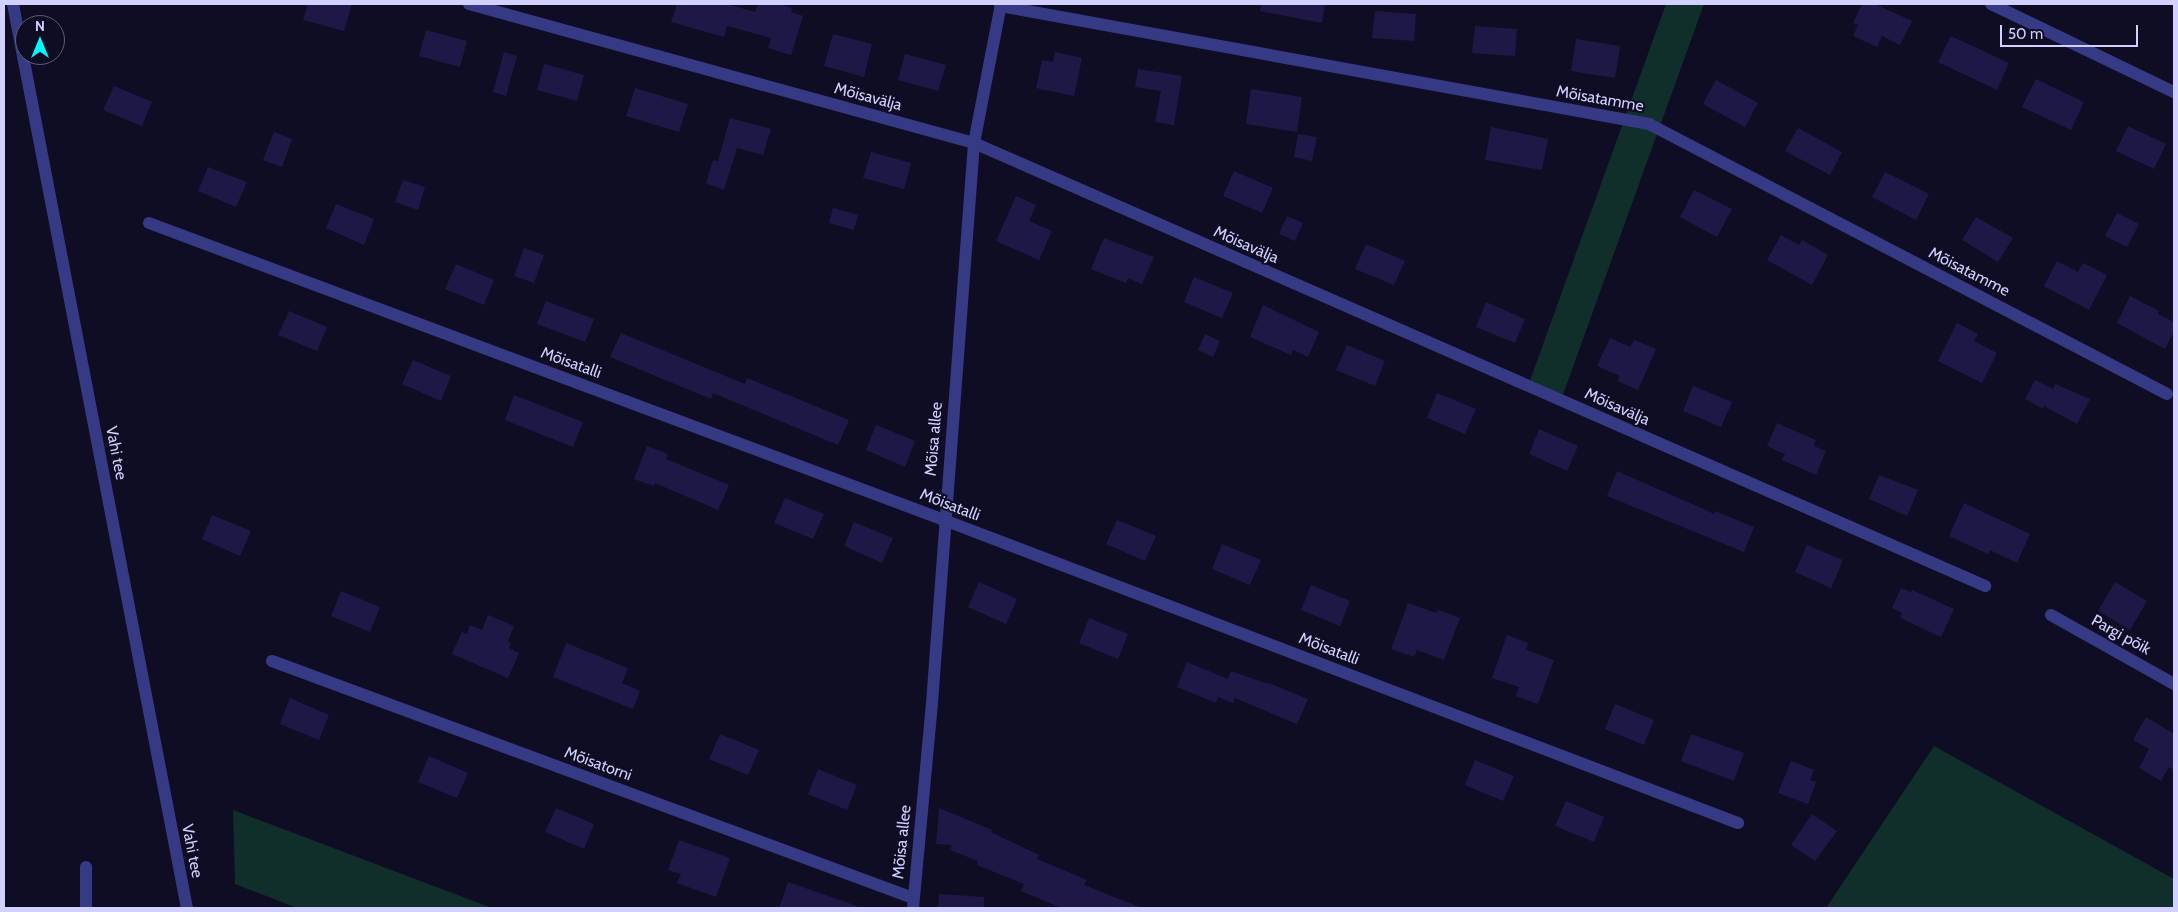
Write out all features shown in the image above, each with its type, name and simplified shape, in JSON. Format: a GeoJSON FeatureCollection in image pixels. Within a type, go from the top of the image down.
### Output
{"type":"FeatureCollection","features":[{"type":"Feature","properties":{"kind":"street","name":"Vahi tee"},"geometry":{"type":"LineString","coordinates":[[13,4],[187,908]]}},
{"type":"Feature","properties":{"kind":"street","name":"Mõisavälja"},"geometry":{"type":"LineString","coordinates":[[469,4],[974,143],[1985,586]]}},
{"type":"Feature","properties":{"kind":"street"},"geometry":{"type":"LineString","coordinates":[[1991,4],[2174,92]]}},
{"type":"Feature","properties":{"kind":"street","name":"Mõisa allee"},"geometry":{"type":"LineString","coordinates":[[913,903],[932,703],[944,520],[974,143],[1001,5]]}},
{"type":"Feature","properties":{"kind":"street","name":"Mõisatamme"},"geometry":{"type":"LineString","coordinates":[[1001,5],[1649,124],[2168,394]]}},
{"type":"Feature","properties":{"kind":"street","name":"Mõisatalli"},"geometry":{"type":"LineString","coordinates":[[149,223],[944,520],[1738,823]]}},
{"type":"Feature","properties":{"kind":"street","name":"Pargi põik"},"geometry":{"type":"LineString","coordinates":[[2051,615],[2174,684]]}},
{"type":"Feature","properties":{"kind":"street","name":"Mõisatorni"},"geometry":{"type":"LineString","coordinates":[[272,661],[913,903]]}},
{"type":"Feature","properties":{"kind":"street"},"geometry":{"type":"LineString","coordinates":[[86,867],[86,908]]}},
{"type":"Feature","properties":{"kind":"green space"},"geometry":{"type":"Polygon","coordinates":[[[1666,4],[1704,4],[1561,400],[1528,386],[1666,4]]]}},
{"type":"Feature","properties":{"kind":"green space"},"geometry":{"type":"Polygon","coordinates":[[[1934,746],[2174,879],[2174,908],[1826,908],[1934,746]]]}},
{"type":"Feature","properties":{"kind":"green space"},"geometry":{"type":"Polygon","coordinates":[[[233,810],[492,908],[297,908],[235,884],[233,810]]]}},
{"type":"Feature","properties":{"kind":"building"},"geometry":{"type":"Polygon","coordinates":[[[308,4],[352,4],[344,31],[303,20],[308,4]]]}},
{"type":"Feature","properties":{"kind":"building"},"geometry":{"type":"Polygon","coordinates":[[[677,4],[727,4],[755,12],[758,4],[779,4],[792,8],[791,12],[803,16],[791,55],[768,48],[771,38],[727,26],[724,37],[671,22],[677,4]]]}},
{"type":"Feature","properties":{"kind":"building"},"geometry":{"type":"Polygon","coordinates":[[[1261,4],[1325,4],[1322,23],[1260,11],[1261,4]]]}},
{"type":"Feature","properties":{"kind":"building"},"geometry":{"type":"Polygon","coordinates":[[[1862,4],[1875,4],[1912,21],[1900,45],[1882,36],[1877,47],[1853,36],[1858,25],[1853,23],[1862,4]]]}},
{"type":"Feature","properties":{"kind":"building"},"geometry":{"type":"Polygon","coordinates":[[[1375,11],[1416,14],[1414,41],[1372,38],[1375,11]]]}},
{"type":"Feature","properties":{"kind":"building"},"geometry":{"type":"Polygon","coordinates":[[[1475,26],[1517,29],[1515,56],[1472,53],[1475,26]]]}},
{"type":"Feature","properties":{"kind":"building"},"geometry":{"type":"Polygon","coordinates":[[[426,30],[467,41],[460,67],[419,56],[426,30]]]}},
{"type":"Feature","properties":{"kind":"building"},"geometry":{"type":"Polygon","coordinates":[[[833,34],[872,44],[864,77],[824,66],[833,34]]]}},
{"type":"Feature","properties":{"kind":"building"},"geometry":{"type":"Polygon","coordinates":[[[1951,36],[2009,63],[1997,90],[1938,62],[1951,36]]]}},
{"type":"Feature","properties":{"kind":"building"},"geometry":{"type":"Polygon","coordinates":[[[1576,39],[1620,46],[1615,78],[1571,71],[1576,39]]]}},
{"type":"Feature","properties":{"kind":"building"},"geometry":{"type":"Polygon","coordinates":[[[504,52],[517,56],[506,96],[493,92],[504,52]]]}},
{"type":"Feature","properties":{"kind":"building"},"geometry":{"type":"Polygon","coordinates":[[[1055,52],[1082,58],[1074,96],[1036,88],[1042,60],[1053,62],[1055,52]]]}},
{"type":"Feature","properties":{"kind":"building"},"geometry":{"type":"Polygon","coordinates":[[[905,54],[946,65],[938,91],[898,80],[905,54]]]}},
{"type":"Feature","properties":{"kind":"building"},"geometry":{"type":"Polygon","coordinates":[[[544,64],[584,75],[577,101],[537,90],[544,64]]]}},
{"type":"Feature","properties":{"kind":"building"},"geometry":{"type":"Polygon","coordinates":[[[1138,69],[1182,76],[1174,125],[1155,122],[1161,91],[1135,87],[1138,69]]]}},
{"type":"Feature","properties":{"kind":"building"},"geometry":{"type":"Polygon","coordinates":[[[2036,79],[2084,102],[2071,130],[2022,107],[2036,79]]]}},
{"type":"Feature","properties":{"kind":"building"},"geometry":{"type":"Polygon","coordinates":[[[1716,80],[1758,103],[1745,127],[1703,104],[1716,80]]]}},
{"type":"Feature","properties":{"kind":"building"},"geometry":{"type":"Polygon","coordinates":[[[114,86],[152,102],[142,126],[103,110],[114,86]]]}},
{"type":"Feature","properties":{"kind":"building"},"geometry":{"type":"Polygon","coordinates":[[[635,88],[688,104],[679,132],[626,116],[635,88]]]}},
{"type":"Feature","properties":{"kind":"building"},"geometry":{"type":"Polygon","coordinates":[[[1251,89],[1302,97],[1297,132],[1246,124],[1251,89]]]}},
{"type":"Feature","properties":{"kind":"building"},"geometry":{"type":"Polygon","coordinates":[[[730,118],[771,129],[763,155],[737,148],[724,190],[706,183],[713,160],[718,161],[730,118]]]}},
{"type":"Feature","properties":{"kind":"building"},"geometry":{"type":"Polygon","coordinates":[[[2128,126],[2166,144],[2154,169],[2116,151],[2128,126]]]}},
{"type":"Feature","properties":{"kind":"building"},"geometry":{"type":"Polygon","coordinates":[[[1491,127],[1548,139],[1542,170],[1485,160],[1491,127]]]}},
{"type":"Feature","properties":{"kind":"building"},"geometry":{"type":"Polygon","coordinates":[[[1798,128],[1842,152],[1830,175],[1785,151],[1798,128]]]}},
{"type":"Feature","properties":{"kind":"building"},"geometry":{"type":"Polygon","coordinates":[[[274,132],[292,139],[282,167],[263,160],[274,132]]]}},
{"type":"Feature","properties":{"kind":"building"},"geometry":{"type":"Polygon","coordinates":[[[1298,134],[1317,137],[1312,161],[1294,157],[1298,134]]]}},
{"type":"Feature","properties":{"kind":"building"},"geometry":{"type":"Polygon","coordinates":[[[871,152],[911,163],[904,189],[863,178],[871,152]]]}},
{"type":"Feature","properties":{"kind":"building"},"geometry":{"type":"Polygon","coordinates":[[[208,167],[247,182],[236,207],[198,191],[208,167]]]}},
{"type":"Feature","properties":{"kind":"building"},"geometry":{"type":"Polygon","coordinates":[[[1234,171],[1273,188],[1262,213],[1223,196],[1234,171]]]}},
{"type":"Feature","properties":{"kind":"building"},"geometry":{"type":"Polygon","coordinates":[[[1885,172],[1929,194],[1916,220],[1872,197],[1885,172]]]}},
{"type":"Feature","properties":{"kind":"building"},"geometry":{"type":"Polygon","coordinates":[[[403,180],[425,187],[418,210],[395,202],[403,180]]]}},
{"type":"Feature","properties":{"kind":"building"},"geometry":{"type":"Polygon","coordinates":[[[1694,190],[1732,209],[1717,237],[1680,217],[1694,190]]]}},
{"type":"Feature","properties":{"kind":"building"},"geometry":{"type":"Polygon","coordinates":[[[1016,196],[1036,205],[1029,221],[1052,231],[1039,260],[996,241],[1016,196]]]}},
{"type":"Feature","properties":{"kind":"building"},"geometry":{"type":"Polygon","coordinates":[[[336,204],[374,219],[364,245],[326,228],[336,204]]]}},
{"type":"Feature","properties":{"kind":"building"},"geometry":{"type":"Polygon","coordinates":[[[833,208],[858,215],[854,230],[829,223],[833,208]]]}},
{"type":"Feature","properties":{"kind":"building"},"geometry":{"type":"Polygon","coordinates":[[[2117,213],[2139,224],[2127,247],[2105,236],[2117,213]]]}},
{"type":"Feature","properties":{"kind":"building"},"geometry":{"type":"Polygon","coordinates":[[[1287,216],[1303,223],[1295,241],[1279,234],[1287,216]]]}},
{"type":"Feature","properties":{"kind":"building"},"geometry":{"type":"Polygon","coordinates":[[[1976,217],[2013,238],[1998,262],[1962,240],[1976,217]]]}},
{"type":"Feature","properties":{"kind":"building"},"geometry":{"type":"Polygon","coordinates":[[[1781,235],[1799,245],[1802,240],[1828,255],[1812,285],[1767,260],[1781,235]]]}},
{"type":"Feature","properties":{"kind":"building"},"geometry":{"type":"Polygon","coordinates":[[[1104,238],[1154,257],[1142,284],[1128,278],[1126,283],[1091,269],[1104,238]]]}},
{"type":"Feature","properties":{"kind":"building"},"geometry":{"type":"Polygon","coordinates":[[[1366,244],[1405,261],[1394,285],[1355,269],[1366,244]]]}},
{"type":"Feature","properties":{"kind":"building"},"geometry":{"type":"Polygon","coordinates":[[[524,248],[544,255],[534,283],[514,276],[524,248]]]}},
{"type":"Feature","properties":{"kind":"building"},"geometry":{"type":"Polygon","coordinates":[[[2057,261],[2078,272],[2083,263],[2107,275],[2089,310],[2044,286],[2057,261]]]}},
{"type":"Feature","properties":{"kind":"building"},"geometry":{"type":"Polygon","coordinates":[[[456,264],[494,280],[484,305],[445,289],[456,264]]]}},
{"type":"Feature","properties":{"kind":"building"},"geometry":{"type":"Polygon","coordinates":[[[1194,277],[1233,293],[1222,318],[1184,302],[1194,277]]]}},
{"type":"Feature","properties":{"kind":"building"},"geometry":{"type":"Polygon","coordinates":[[[2130,296],[2159,311],[2158,314],[2174,322],[2174,331],[2165,349],[2117,323],[2130,296]]]}},
{"type":"Feature","properties":{"kind":"building"},"geometry":{"type":"Polygon","coordinates":[[[546,301],[594,319],[585,342],[537,324],[546,301]]]}},
{"type":"Feature","properties":{"kind":"building"},"geometry":{"type":"Polygon","coordinates":[[[1486,302],[1525,319],[1515,343],[1476,327],[1486,302]]]}},
{"type":"Feature","properties":{"kind":"building"},"geometry":{"type":"Polygon","coordinates":[[[1263,305],[1319,332],[1308,357],[1293,350],[1291,355],[1250,337],[1263,305]]]}},
{"type":"Feature","properties":{"kind":"building"},"geometry":{"type":"Polygon","coordinates":[[[289,311],[327,327],[317,351],[278,335],[289,311]]]}},
{"type":"Feature","properties":{"kind":"building"},"geometry":{"type":"Polygon","coordinates":[[[1957,323],[1978,334],[1974,341],[1997,353],[1982,383],[1938,361],[1957,323]]]}},
{"type":"Feature","properties":{"kind":"building"},"geometry":{"type":"Polygon","coordinates":[[[621,333],[745,384],[747,378],[849,420],[838,445],[713,393],[711,399],[610,357],[621,333]]]}},
{"type":"Feature","properties":{"kind":"building"},"geometry":{"type":"Polygon","coordinates":[[[1205,334],[1220,341],[1213,357],[1198,350],[1205,334]]]}},
{"type":"Feature","properties":{"kind":"building"},"geometry":{"type":"Polygon","coordinates":[[[1610,338],[1630,347],[1634,340],[1656,349],[1638,390],[1617,381],[1620,376],[1597,366],[1610,338]]]}},
{"type":"Feature","properties":{"kind":"building"},"geometry":{"type":"Polygon","coordinates":[[[1347,345],[1385,361],[1375,386],[1336,370],[1347,345]]]}},
{"type":"Feature","properties":{"kind":"building"},"geometry":{"type":"Polygon","coordinates":[[[413,360],[451,376],[441,401],[402,384],[413,360]]]}},
{"type":"Feature","properties":{"kind":"building"},"geometry":{"type":"Polygon","coordinates":[[[2035,380],[2053,389],[2055,384],[2090,399],[2077,424],[2044,406],[2043,409],[2025,399],[2035,380]]]}},
{"type":"Feature","properties":{"kind":"building"},"geometry":{"type":"Polygon","coordinates":[[[1693,386],[1732,402],[1721,427],[1683,411],[1693,386]]]}},
{"type":"Feature","properties":{"kind":"building"},"geometry":{"type":"Polygon","coordinates":[[[1437,393],[1476,409],[1465,434],[1427,418],[1437,393]]]}},
{"type":"Feature","properties":{"kind":"building"},"geometry":{"type":"Polygon","coordinates":[[[514,395],[583,422],[573,447],[505,420],[514,395]]]}},
{"type":"Feature","properties":{"kind":"building"},"geometry":{"type":"Polygon","coordinates":[[[1777,423],[1816,440],[1814,446],[1826,451],[1816,475],[1782,460],[1785,454],[1767,446],[1777,423]]]}},
{"type":"Feature","properties":{"kind":"building"},"geometry":{"type":"Polygon","coordinates":[[[876,425],[915,441],[905,467],[866,450],[876,425]]]}},
{"type":"Feature","properties":{"kind":"building"},"geometry":{"type":"Polygon","coordinates":[[[1539,429],[1578,446],[1567,471],[1529,454],[1539,429]]]}},
{"type":"Feature","properties":{"kind":"building"},"geometry":{"type":"Polygon","coordinates":[[[647,446],[668,454],[666,459],[729,485],[718,510],[655,483],[654,486],[634,479],[647,446]]]}},
{"type":"Feature","properties":{"kind":"building"},"geometry":{"type":"Polygon","coordinates":[[[1617,471],[1714,514],[1715,511],[1754,527],[1744,552],[1607,496],[1617,471]]]}},
{"type":"Feature","properties":{"kind":"building"},"geometry":{"type":"Polygon","coordinates":[[[1879,475],[1918,490],[1907,516],[1869,499],[1879,475]]]}},
{"type":"Feature","properties":{"kind":"building"},"geometry":{"type":"Polygon","coordinates":[[[785,498],[824,514],[813,539],[774,523],[785,498]]]}},
{"type":"Feature","properties":{"kind":"building"},"geometry":{"type":"Polygon","coordinates":[[[1964,503],[2030,534],[2017,563],[1990,550],[1988,554],[1949,536],[1964,503]]]}},
{"type":"Feature","properties":{"kind":"building"},"geometry":{"type":"Polygon","coordinates":[[[212,515],[251,531],[240,556],[202,539],[212,515]]]}},
{"type":"Feature","properties":{"kind":"building"},"geometry":{"type":"Polygon","coordinates":[[[1117,520],[1156,536],[1145,561],[1106,544],[1117,520]]]}},
{"type":"Feature","properties":{"kind":"building"},"geometry":{"type":"Polygon","coordinates":[[[854,522],[893,538],[882,563],[844,546],[854,522]]]}},
{"type":"Feature","properties":{"kind":"building"},"geometry":{"type":"Polygon","coordinates":[[[1222,544],[1261,560],[1250,585],[1212,569],[1222,544]]]}},
{"type":"Feature","properties":{"kind":"building"},"geometry":{"type":"Polygon","coordinates":[[[1807,545],[1843,560],[1831,588],[1795,572],[1807,545]]]}},
{"type":"Feature","properties":{"kind":"building"},"geometry":{"type":"Polygon","coordinates":[[[979,582],[1017,599],[1006,624],[968,607],[979,582]]]}},
{"type":"Feature","properties":{"kind":"building"},"geometry":{"type":"Polygon","coordinates":[[[2115,582],[2147,601],[2130,630],[2098,611],[2115,582]]]}},
{"type":"Feature","properties":{"kind":"building"},"geometry":{"type":"Polygon","coordinates":[[[1311,585],[1350,601],[1340,626],[1301,610],[1311,585]]]}},
{"type":"Feature","properties":{"kind":"building"},"geometry":{"type":"Polygon","coordinates":[[[1901,588],[1911,592],[1912,590],[1954,609],[1941,637],[1900,618],[1902,613],[1892,608],[1901,588]]]}},
{"type":"Feature","properties":{"kind":"building"},"geometry":{"type":"Polygon","coordinates":[[[341,591],[380,607],[370,632],[331,616],[341,591]]]}},
{"type":"Feature","properties":{"kind":"building"},"geometry":{"type":"Polygon","coordinates":[[[1408,603],[1436,613],[1438,610],[1460,618],[1444,660],[1417,650],[1414,657],[1391,649],[1408,603]]]}},
{"type":"Feature","properties":{"kind":"building"},"geometry":{"type":"Polygon","coordinates":[[[488,615],[514,626],[508,641],[511,643],[509,648],[519,653],[508,678],[452,654],[462,632],[467,634],[470,625],[482,630],[488,615]]]}},
{"type":"Feature","properties":{"kind":"building"},"geometry":{"type":"Polygon","coordinates":[[[1089,618],[1128,634],[1118,659],[1079,643],[1089,618]]]}},
{"type":"Feature","properties":{"kind":"building"},"geometry":{"type":"Polygon","coordinates":[[[1507,635],[1528,643],[1526,650],[1554,660],[1538,704],[1516,696],[1519,687],[1492,678],[1507,635]]]}},
{"type":"Feature","properties":{"kind":"building"},"geometry":{"type":"Polygon","coordinates":[[[566,643],[628,668],[622,683],[640,691],[633,709],[553,677],[566,643]]]}},
{"type":"Feature","properties":{"kind":"building"},"geometry":{"type":"Polygon","coordinates":[[[1187,662],[1228,679],[1231,671],[1269,683],[1308,699],[1297,724],[1235,698],[1233,703],[1218,697],[1216,703],[1177,687],[1187,662]]]}},
{"type":"Feature","properties":{"kind":"building"},"geometry":{"type":"Polygon","coordinates":[[[290,698],[329,715],[319,740],[280,724],[290,698]]]}},
{"type":"Feature","properties":{"kind":"building"},"geometry":{"type":"Polygon","coordinates":[[[1615,704],[1654,720],[1644,745],[1605,729],[1615,704]]]}},
{"type":"Feature","properties":{"kind":"building"},"geometry":{"type":"Polygon","coordinates":[[[2146,717],[2174,734],[2174,770],[2169,767],[2161,781],[2139,768],[2149,749],[2133,740],[2146,717]]]}},
{"type":"Feature","properties":{"kind":"building"},"geometry":{"type":"Polygon","coordinates":[[[720,734],[759,750],[748,775],[709,759],[720,734]]]}},
{"type":"Feature","properties":{"kind":"building"},"geometry":{"type":"Polygon","coordinates":[[[1691,734],[1744,753],[1734,781],[1681,761],[1691,734]]]}},
{"type":"Feature","properties":{"kind":"building"},"geometry":{"type":"Polygon","coordinates":[[[429,756],[468,773],[457,798],[418,782],[429,756]]]}},
{"type":"Feature","properties":{"kind":"building"},"geometry":{"type":"Polygon","coordinates":[[[1475,760],[1514,776],[1503,801],[1465,785],[1475,760]]]}},
{"type":"Feature","properties":{"kind":"building"},"geometry":{"type":"Polygon","coordinates":[[[1791,761],[1814,770],[1810,780],[1816,782],[1808,804],[1778,793],[1791,761]]]}},
{"type":"Feature","properties":{"kind":"building"},"geometry":{"type":"Polygon","coordinates":[[[818,769],[857,785],[847,810],[808,794],[818,769]]]}},
{"type":"Feature","properties":{"kind":"building"},"geometry":{"type":"Polygon","coordinates":[[[1566,801],[1604,817],[1594,842],[1555,826],[1566,801]]]}},
{"type":"Feature","properties":{"kind":"building"},"geometry":{"type":"Polygon","coordinates":[[[556,808],[594,824],[584,849],[545,832],[556,808]]]}},
{"type":"Feature","properties":{"kind":"building"},"geometry":{"type":"Polygon","coordinates":[[[939,808],[992,830],[991,832],[1039,855],[1037,859],[1087,880],[1084,885],[1142,908],[1062,908],[1021,891],[1024,884],[977,865],[978,861],[950,850],[952,845],[936,844],[939,808]]]}},
{"type":"Feature","properties":{"kind":"building"},"geometry":{"type":"Polygon","coordinates":[[[1812,814],[1837,831],[1815,861],[1791,845],[1812,814]]]}},
{"type":"Feature","properties":{"kind":"building"},"geometry":{"type":"Polygon","coordinates":[[[679,840],[730,858],[716,897],[677,883],[681,874],[668,870],[679,840]]]}},
{"type":"Feature","properties":{"kind":"building"},"geometry":{"type":"Polygon","coordinates":[[[788,882],[857,906],[856,908],[779,908],[788,882]]]}},
{"type":"Feature","properties":{"kind":"building"},"geometry":{"type":"Polygon","coordinates":[[[939,894],[984,897],[984,908],[938,908],[939,894]]]}}]}
